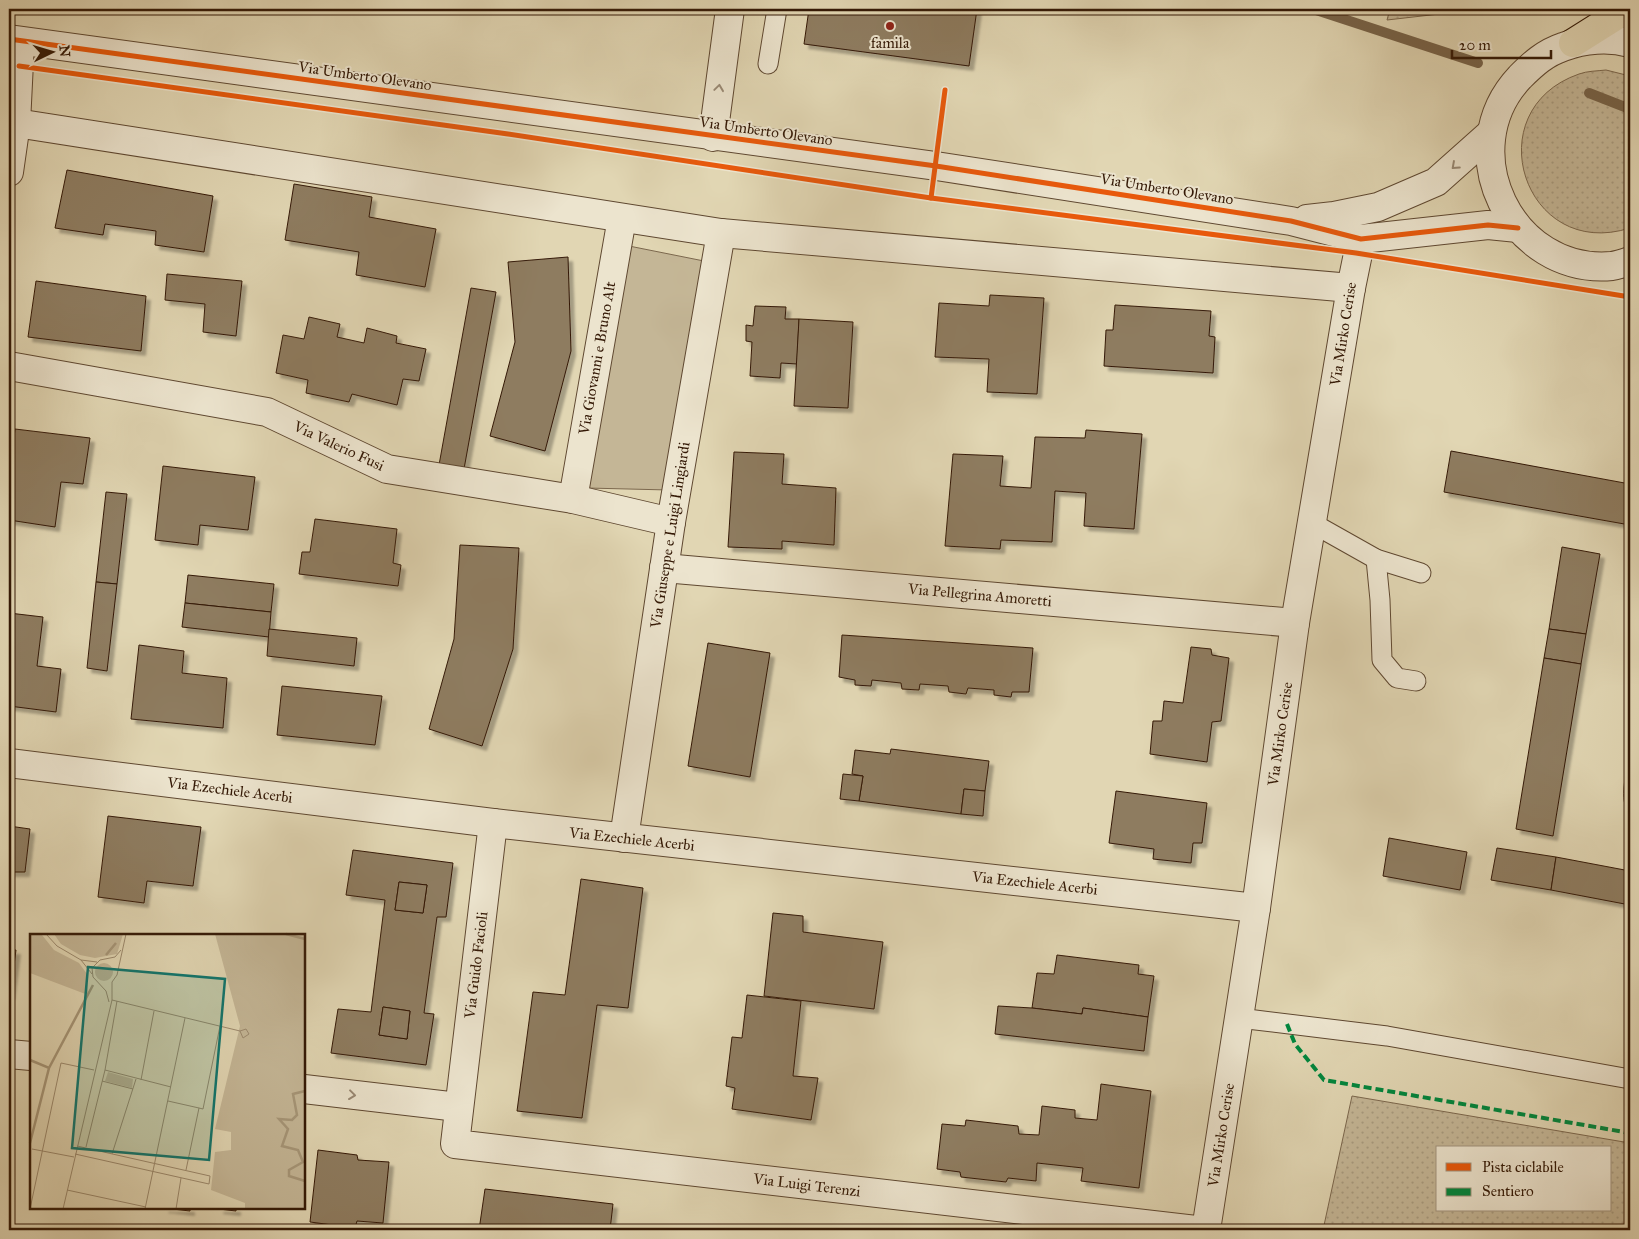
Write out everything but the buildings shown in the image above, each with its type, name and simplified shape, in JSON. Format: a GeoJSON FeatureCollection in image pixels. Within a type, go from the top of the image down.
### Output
{"type":"FeatureCollection","features":[{"type":"Feature","properties":{"kind":"highway"},"geometry":{"type":"LineString","coordinates":[[1573,43],[1627,9]]}},
{"type":"Feature","properties":{"kind":"street"},"geometry":{"type":"LineString","coordinates":[[713,137],[730,9]]}},
{"type":"Feature","properties":{"kind":"street"},"geometry":{"type":"LineString","coordinates":[[1630,43],[1600,39],[1573,43],[1553,50],[1535,62],[1509,89],[1499,106],[1491,133],[1489,154],[1492,174],[1501,203],[1518,228],[1532,242],[1555,256],[1582,264],[1612,266],[1630,262]]}},
{"type":"Feature","properties":{"kind":"street"},"geometry":{"type":"LineString","coordinates":[[9,172],[16,123],[14,40]]}},
{"type":"Feature","properties":{"kind":"street","name":"Via Umberto Olevano"},"geometry":{"type":"LineString","coordinates":[[14,40],[936,166],[1291,220],[1361,239],[1488,226],[1518,228]]}},
{"type":"Feature","properties":{"kind":"street"},"geometry":{"type":"LineString","coordinates":[[16,123],[721,233],[1351,288]]}},
{"type":"Feature","properties":{"kind":"street","name":"Via Umberto Olevano"},"geometry":{"type":"LineString","coordinates":[[1291,220],[1334,216],[1378,207],[1436,182],[1491,133]]}},
{"type":"Feature","properties":{"kind":"street","name":"Via Giovanni e Bruno Alt"},"geometry":{"type":"LineString","coordinates":[[573,499],[622,218]]}},
{"type":"Feature","properties":{"kind":"street","name":"Via Giuseppe e Luigi Lingiardi"},"geometry":{"type":"LineString","coordinates":[[624,838],[671,522],[721,233]]}},
{"type":"Feature","properties":{"kind":"street","name":"Via Mirko Cerise"},"geometry":{"type":"LineString","coordinates":[[1206,1230],[1256,908],[1296,623],[1351,288],[1361,239]]}},
{"type":"Feature","properties":{"kind":"street","name":"Via Valerio Fusi"},"geometry":{"type":"LineString","coordinates":[[9,366],[267,412],[387,470],[573,499],[671,522]]}},
{"type":"Feature","properties":{"kind":"street","name":"Via Pellegrina Amoretti"},"geometry":{"type":"LineString","coordinates":[[664,568],[1296,623]]}},
{"type":"Feature","properties":{"kind":"street","name":"Via Ezechiele Acerbi"},"geometry":{"type":"LineString","coordinates":[[9,763],[493,823],[1256,908]]}},
{"type":"Feature","properties":{"kind":"street","name":"Via Guido Facioli"},"geometry":{"type":"LineString","coordinates":[[458,1108],[493,823]]}},
{"type":"Feature","properties":{"kind":"street"},"geometry":{"type":"LineString","coordinates":[[9,1054],[30,1056]]}},
{"type":"Feature","properties":{"kind":"street"},"geometry":{"type":"LineString","coordinates":[[305,1089],[458,1108]]}},
{"type":"Feature","properties":{"kind":"street","name":"Via Luigi Terenzi"},"geometry":{"type":"LineString","coordinates":[[458,1108],[455,1144],[1196,1230]]}},
{"type":"Feature","properties":{"kind":"lane"},"geometry":{"type":"LineString","coordinates":[[768,64],[777,9]]}},
{"type":"Feature","properties":{"kind":"lane"},"geometry":{"type":"LineString","coordinates":[[1312,523],[1376,559],[1422,573]]}},
{"type":"Feature","properties":{"kind":"lane"},"geometry":{"type":"LineString","coordinates":[[1376,559],[1380,600],[1382,660],[1397,678],[1416,681]]}},
{"type":"Feature","properties":{"kind":"lane"},"geometry":{"type":"LineString","coordinates":[[1239,1018],[1387,1036],[1630,1079]]}},
{"type":"Feature","properties":{"kind":"shaded area"},"geometry":{"type":"Polygon","coordinates":[[[1390,9],[1483,9],[1387,20],[1390,9]]]}},
{"type":"Feature","properties":{"kind":"shaded area"},"geometry":{"type":"Polygon","coordinates":[[[1606,70],[1630,76],[1630,228],[1593,233],[1563,223],[1540,204],[1526,177],[1521,148],[1528,118],[1547,92],[1579,74],[1606,70]]]}},
{"type":"Feature","properties":{"kind":"shaded area"},"geometry":{"type":"Polygon","coordinates":[[[629,246],[704,261],[669,490],[587,488],[629,246]]]}},
{"type":"Feature","properties":{"kind":"shaded area"},"geometry":{"type":"Polygon","coordinates":[[[1630,755],[1630,813],[1626,808],[1623,794],[1630,755]]]}},
{"type":"Feature","properties":{"kind":"shaded area"},"geometry":{"type":"Polygon","coordinates":[[[1352,1096],[1630,1143],[1630,1230],[1323,1230],[1352,1096]]]}},
{"type":"Feature","properties":{"kind":"waterway"},"geometry":{"type":"LineString","coordinates":[[1313,9],[1478,63]]}},
{"type":"Feature","properties":{"kind":"waterway"},"geometry":{"type":"LineString","coordinates":[[1589,93],[1630,109]]}},
{"type":"Feature","properties":{"kind":"marked path"},"geometry":{"type":"LineString","coordinates":[[1287,1024],[1295,1044],[1324,1080],[1630,1133]]}},
{"type":"Feature","properties":{"kind":"cycle path"},"geometry":{"type":"LineString","coordinates":[[9,39],[936,166],[1291,221],[1361,239],[1488,225],[1518,228]]}},
{"type":"Feature","properties":{"kind":"cycle path"},"geometry":{"type":"LineString","coordinates":[[19,66],[508,134],[931,198],[1356,253],[1630,297]]}},
{"type":"Feature","properties":{"kind":"cycle path"},"geometry":{"type":"LineString","coordinates":[[931,198],[945,90]]}},
{"type":"Feature","properties":{"kind":"place","name":"famila"},"geometry":{"type":"Point","coordinates":[890,26]}}]}
